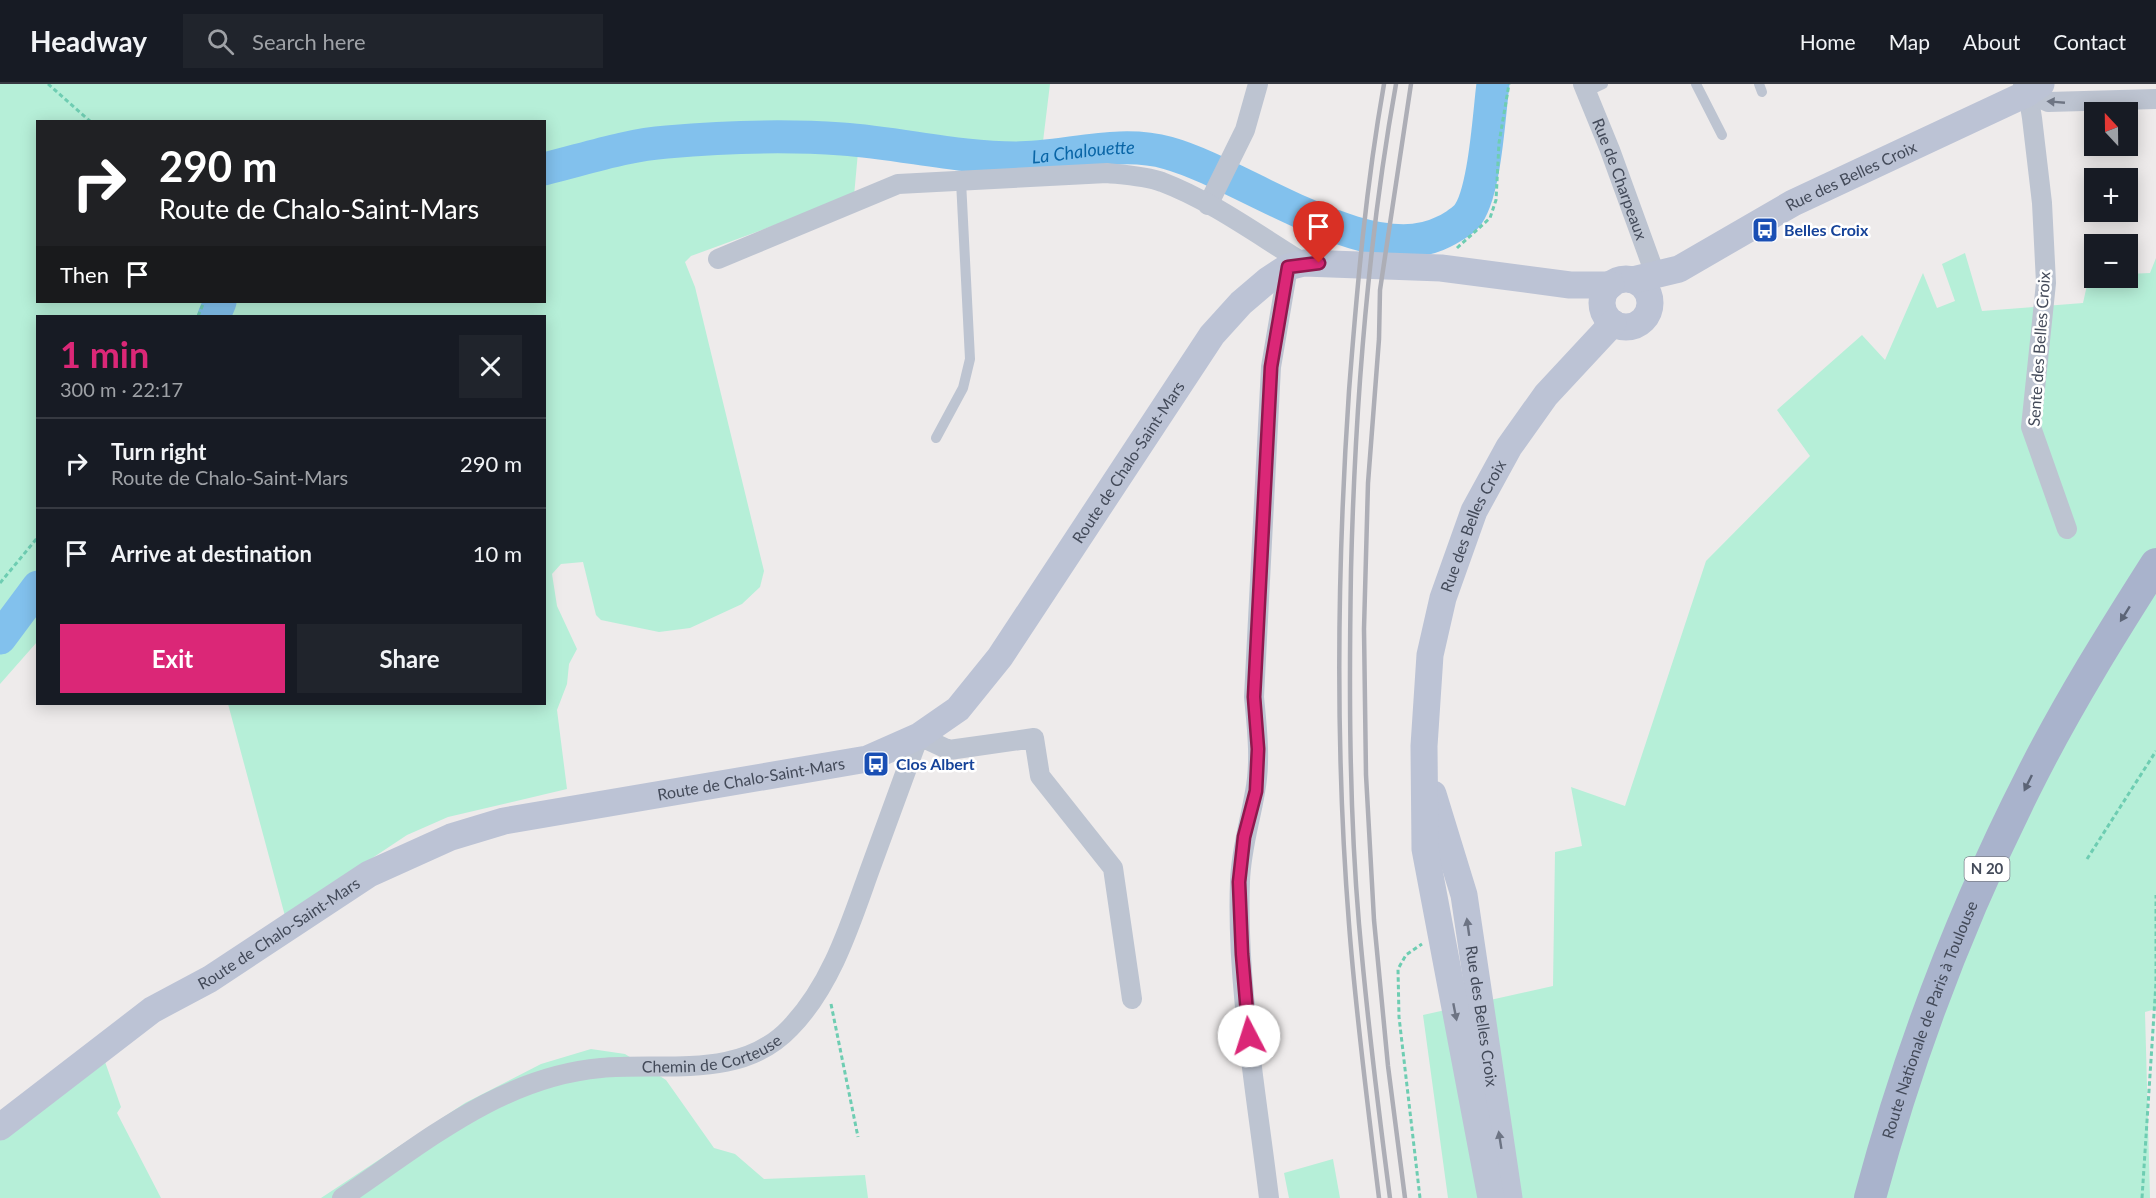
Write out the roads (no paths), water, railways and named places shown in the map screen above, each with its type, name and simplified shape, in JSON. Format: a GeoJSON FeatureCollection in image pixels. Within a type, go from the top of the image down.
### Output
{"type":"FeatureCollection","features":[{"type":"Feature","properties":{"kind":"main road","name":"Rue des Belles Croix"},"geometry":{"type":"LineString","coordinates":[[1491,1198],[1439,933],[1437,846],[1425,767],[1430,655],[1443,598],[1474,511],[1509,447],[1546,395],[1632,289],[1793,203],[2031,87]]}},
{"type":"Feature","properties":{"kind":"main road"},"geometry":{"type":"LineString","coordinates":[[1296,265],[1441,268],[1570,285],[1644,288],[1650,301]]}},
{"type":"Feature","properties":{"kind":"main road","name":"Route de Chalo-Saint-Mars"},"geometry":{"type":"LineString","coordinates":[[0,1127],[152,1010],[210,979],[369,874],[407,855],[451,837],[504,821],[867,759],[919,736],[958,709],[1000,657],[1212,334],[1241,303],[1296,265]]}},
{"type":"Feature","properties":{"kind":"main road","name":"Rue des Belles Croix"},"geometry":{"type":"LineString","coordinates":[[1632,289],[1650,301],[1646,316],[1641,321],[1627,327],[1632,289]]}},
{"type":"Feature","properties":{"kind":"main road","name":"Route Nationale de Paris à Toulouse"},"geometry":{"type":"LineString","coordinates":[[1870,1198],[1889,1129],[1935,994],[1978,888],[2032,776],[2091,666],[2156,564]]}},
{"type":"Feature","properties":{"kind":"main road","name":"Route Nationale de Paris à Toulouse"},"geometry":{"type":"LineString","coordinates":[[1891,1198],[1909,1128],[1951,1011],[1998,894],[2048,789],[2109,679],[2156,602]]}},
{"type":"Feature","properties":{"kind":"main road","name":"Rue des Belles Croix"},"geometry":{"type":"LineString","coordinates":[[1437,846],[1464,895],[1509,1198]]}},
{"type":"Feature","properties":{"kind":"street"},"geometry":{"type":"LineString","coordinates":[[1208,205],[1245,130],[1258,84]]}},
{"type":"Feature","properties":{"kind":"street","name":"Rue de Charpeaux"},"geometry":{"type":"LineString","coordinates":[[1590,87],[1610,150],[1632,289]]}},
{"type":"Feature","properties":{"kind":"street"},"geometry":{"type":"LineString","coordinates":[[2031,87],[2048,102],[2156,99]]}},
{"type":"Feature","properties":{"kind":"street","name":"Sente des Belles Croix"},"geometry":{"type":"LineString","coordinates":[[2031,87],[2042,203],[2046,291],[2031,427],[2067,529]]}},
{"type":"Feature","properties":{"kind":"street"},"geometry":{"type":"LineString","coordinates":[[718,259],[897,184],[1107,173],[1137,176],[1162,182],[1208,205],[1296,265],[1279,312],[1270,391],[1254,697],[1258,749],[1256,791],[1244,837],[1239,882],[1243,965],[1269,1198]]}},
{"type":"Feature","properties":{"kind":"street"},"geometry":{"type":"LineString","coordinates":[[919,736],[949,750],[1034,738],[1040,776],[1113,868],[1132,999]]}},
{"type":"Feature","properties":{"kind":"street","name":"Chemin de Corteuse"},"geometry":{"type":"LineString","coordinates":[[342,1198],[488,1100],[537,1080],[600,1068],[725,1064],[767,1048],[791,1028],[822,987],[851,922],[919,736]]}},
{"type":"Feature","properties":{"kind":"lane"},"geometry":{"type":"LineString","coordinates":[[1696,84],[1722,135]]}},
{"type":"Feature","properties":{"kind":"lane"},"geometry":{"type":"LineString","coordinates":[[936,438],[963,388],[970,359],[961,181]]}},
{"type":"Feature","properties":{"kind":"waterway","name":"La Chalouette"},"geometry":{"type":"LineString","coordinates":[[546,168],[636,146],[732,138],[842,139],[972,156],[1016,158],[1111,148],[1149,149],[1199,164],[1306,215],[1344,229],[1380,239],[1413,240],[1449,229],[1466,217],[1472,206],[1482,174],[1493,84]]}},
{"type":"Feature","properties":{"kind":"waterway","name":"La Chalouette"},"geometry":{"type":"LineString","coordinates":[[214,315],[220,303]]}},
{"type":"Feature","properties":{"kind":"waterway","name":"La Chalouette"},"geometry":{"type":"LineString","coordinates":[[0,638],[36,590]]}},
{"type":"Feature","properties":{"kind":"railway"},"geometry":{"type":"LineString","coordinates":[[1379,1198],[1359,1027],[1344,858],[1339,658],[1345,457],[1355,314],[1372,160],[1384,84]]}},
{"type":"Feature","properties":{"kind":"railway"},"geometry":{"type":"LineString","coordinates":[[1390,1198],[1369,1027],[1356,880],[1350,747],[1350,659],[1353,509],[1359,387],[1377,205],[1396,84]]}},
{"type":"Feature","properties":{"kind":"railway"},"geometry":{"type":"LineString","coordinates":[[1405,1198],[1388,1066],[1374,920],[1366,775],[1364,629],[1368,483],[1379,339],[1380,290],[1411,84]]}},
{"type":"Feature","properties":{"kind":"place","name":"Belles Croix"},"geometry":{"type":"Point","coordinates":[1765,230]}},
{"type":"Feature","properties":{"kind":"place","name":"Clos Albert"},"geometry":{"type":"Point","coordinates":[876,764]}}]}
